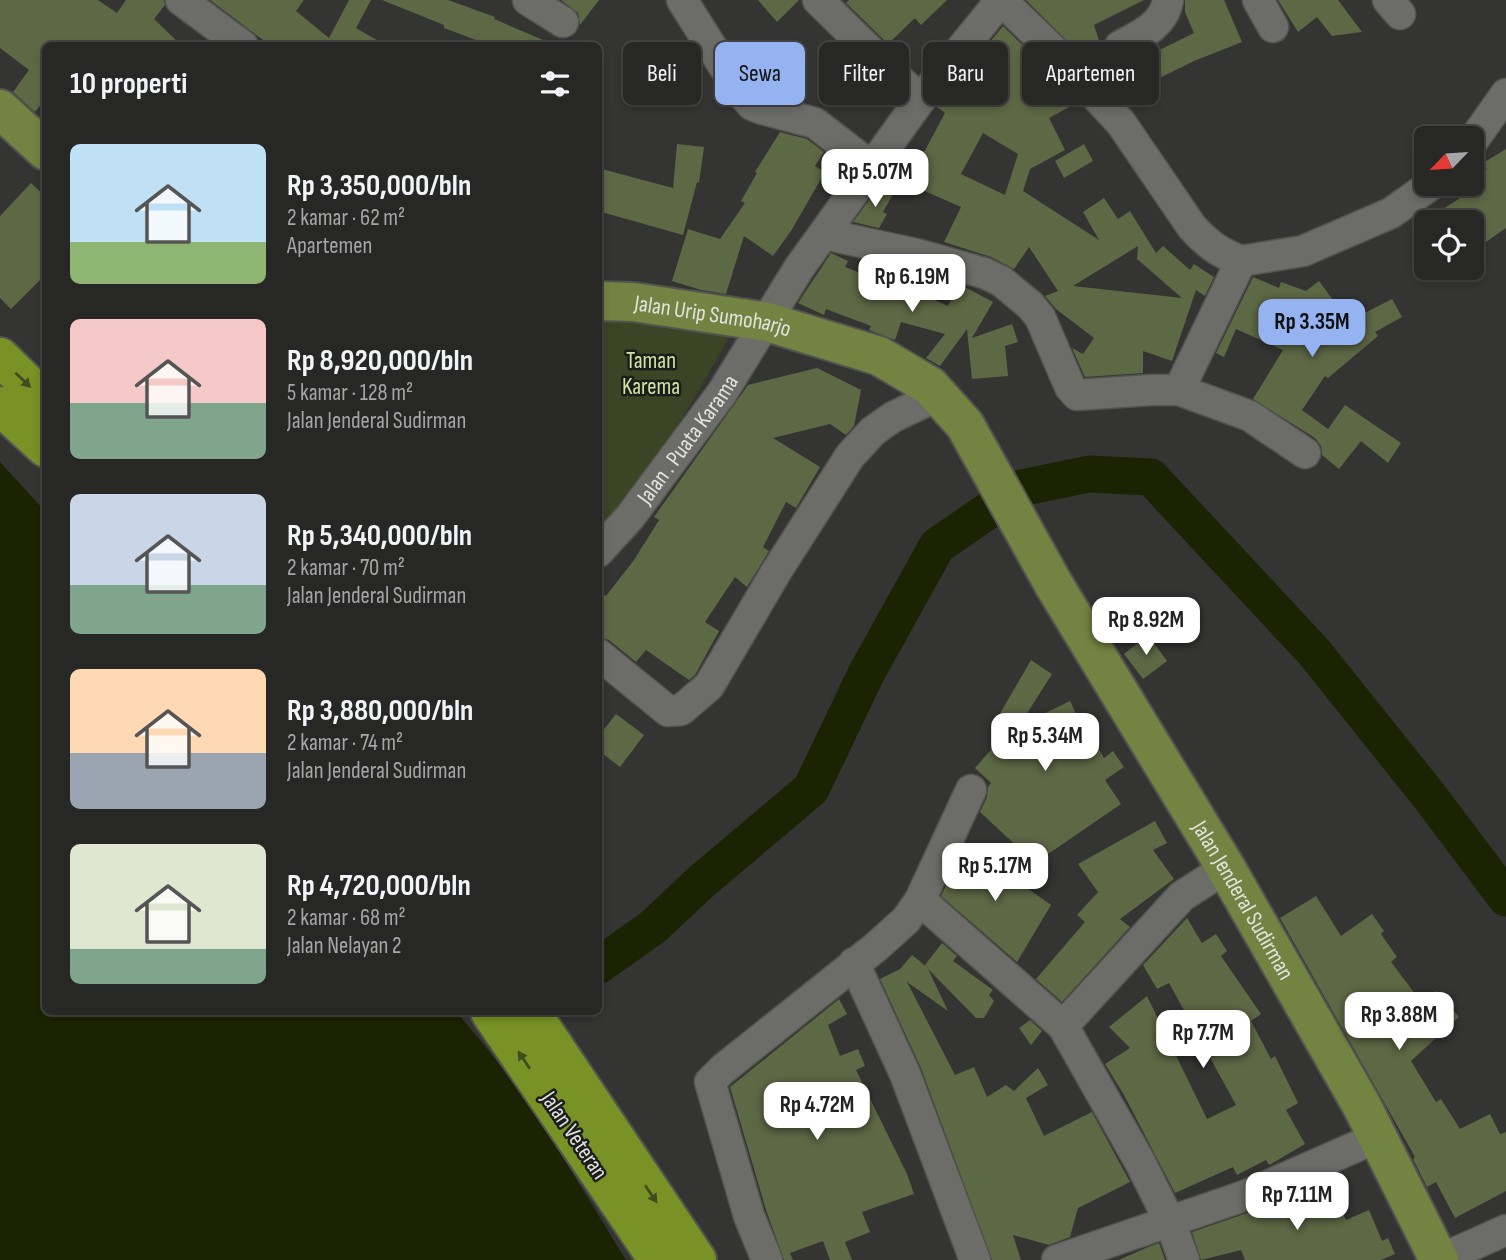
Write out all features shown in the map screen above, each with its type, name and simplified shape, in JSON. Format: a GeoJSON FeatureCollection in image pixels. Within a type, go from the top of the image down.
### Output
{"type":"FeatureCollection","features":[{"type":"Feature","properties":{"kind":"highway"},"geometry":{"type":"LineString","coordinates":[[0,358],[42,398]]}},
{"type":"Feature","properties":{"kind":"highway"},"geometry":{"type":"LineString","coordinates":[[0,406],[42,444]]}},
{"type":"Feature","properties":{"kind":"highway","name":"Jalan Veteran"},"geometry":{"type":"LineString","coordinates":[[492,1015],[696,1260]]}},
{"type":"Feature","properties":{"kind":"highway","name":"Jalan Veteran"},"geometry":{"type":"LineString","coordinates":[[533,1015],[658,1260]]}},
{"type":"Feature","properties":{"kind":"main road"},"geometry":{"type":"LineString","coordinates":[[0,109],[42,147]]}},
{"type":"Feature","properties":{"kind":"main road","name":"Jalan Urip Sumoharjo"},"geometry":{"type":"LineString","coordinates":[[604,297],[767,321],[879,356],[930,386],[965,425]]}},
{"type":"Feature","properties":{"kind":"main road","name":"Jalan Jenderal Sudirman"},"geometry":{"type":"LineString","coordinates":[[965,425],[1054,585],[1226,868],[1362,1106],[1439,1260]]}},
{"type":"Feature","properties":{"kind":"street"},"geometry":{"type":"LineString","coordinates":[[181,0],[238,42]]}},
{"type":"Feature","properties":{"kind":"street"},"geometry":{"type":"LineString","coordinates":[[682,0],[738,89],[752,105],[815,123],[872,167]]}},
{"type":"Feature","properties":{"kind":"street"},"geometry":{"type":"LineString","coordinates":[[818,0],[920,100]]}},
{"type":"Feature","properties":{"kind":"street"},"geometry":{"type":"LineString","coordinates":[[1001,0],[1059,56],[1121,123],[1192,227],[1221,254],[1241,261],[1303,251],[1391,213],[1415,196]]}},
{"type":"Feature","properties":{"kind":"street","name":"Jalan . Puata Karama"},"geometry":{"type":"LineString","coordinates":[[602,548],[631,517],[722,393],[824,234],[920,100],[969,36],[1001,0]]}},
{"type":"Feature","properties":{"kind":"street"},"geometry":{"type":"LineString","coordinates":[[1128,42],[1163,19],[1168,0]]}},
{"type":"Feature","properties":{"kind":"street"},"geometry":{"type":"LineString","coordinates":[[1258,0],[1273,27]]}},
{"type":"Feature","properties":{"kind":"street"},"geometry":{"type":"LineString","coordinates":[[524,1],[563,22]]}},
{"type":"Feature","properties":{"kind":"street"},"geometry":{"type":"LineString","coordinates":[[1483,126],[1506,94]]}},
{"type":"Feature","properties":{"kind":"street"},"geometry":{"type":"LineString","coordinates":[[824,234],[916,254],[1001,281],[1031,305],[1040,317],[1070,387],[1077,395],[1179,390],[1250,416],[1305,453]]}},
{"type":"Feature","properties":{"kind":"street"},"geometry":{"type":"LineString","coordinates":[[1179,390],[1241,261]]}},
{"type":"Feature","properties":{"kind":"street"},"geometry":{"type":"LineString","coordinates":[[602,657],[668,711],[681,710],[709,686],[776,572],[850,456],[873,431],[892,417],[939,396]]}},
{"type":"Feature","properties":{"kind":"street"},"geometry":{"type":"LineString","coordinates":[[766,1260],[749,1216],[710,1082],[898,928],[920,900],[971,790]]}},
{"type":"Feature","properties":{"kind":"street"},"geometry":{"type":"LineString","coordinates":[[1063,1026],[1182,896],[1226,868]]}},
{"type":"Feature","properties":{"kind":"street"},"geometry":{"type":"LineString","coordinates":[[920,900],[1063,1026],[1092,1073],[1170,1222],[1184,1260]]}},
{"type":"Feature","properties":{"kind":"street"},"geometry":{"type":"LineString","coordinates":[[854,963],[905,1074],[975,1260]]}},
{"type":"Feature","properties":{"kind":"street"},"geometry":{"type":"LineString","coordinates":[[1057,1260],[1244,1196],[1378,1137]]}},
{"type":"Feature","properties":{"kind":"street"},"geometry":{"type":"LineString","coordinates":[[1439,1260],[1506,1230]]}},
{"type":"Feature","properties":{"kind":"green space","name":"Taman Karema"},"geometry":{"type":"Polygon","coordinates":[[[602,319],[639,319],[729,337],[652,467],[602,537],[602,319]]]}},
{"type":"Feature","properties":{"kind":"shaded area"},"geometry":{"type":"Polygon","coordinates":[[[0,462],[42,508],[42,1015],[459,1015],[525,1101],[626,1260],[0,1260],[0,462]]]}},
{"type":"Feature","properties":{"kind":"building"},"geometry":{"type":"Polygon","coordinates":[[[0,0],[98,0],[117,13],[126,0],[164,0],[165,5],[154,19],[178,42],[42,42],[42,103],[35,112],[13,92],[29,70],[0,48],[0,0]]]}},
{"type":"Feature","properties":{"kind":"building"},"geometry":{"type":"Polygon","coordinates":[[[210,0],[304,0],[296,11],[329,38],[349,0],[371,0],[356,28],[380,42],[266,42],[210,0]]]}},
{"type":"Feature","properties":{"kind":"building"},"geometry":{"type":"Polygon","coordinates":[[[382,0],[448,0],[495,17],[494,19],[548,42],[481,42],[444,28],[444,25],[382,0]]]}},
{"type":"Feature","properties":{"kind":"building"},"geometry":{"type":"Polygon","coordinates":[[[561,0],[599,0],[580,25],[578,13],[561,0]]]}},
{"type":"Feature","properties":{"kind":"building"},"geometry":{"type":"Polygon","coordinates":[[[758,0],[799,0],[777,22],[758,0]]]}},
{"type":"Feature","properties":{"kind":"building"},"geometry":{"type":"Polygon","coordinates":[[[849,0],[947,0],[921,25],[915,18],[890,42],[886,42],[846,3],[849,0]]]}},
{"type":"Feature","properties":{"kind":"building"},"geometry":{"type":"Polygon","coordinates":[[[1026,0],[1144,0],[1094,25],[1100,42],[1068,42],[1026,0]]]}},
{"type":"Feature","properties":{"kind":"building"},"geometry":{"type":"Polygon","coordinates":[[[1185,0],[1224,0],[1242,42],[1159,78],[1159,50],[1194,33],[1185,12],[1185,0]]]}},
{"type":"Feature","properties":{"kind":"building"},"geometry":{"type":"Polygon","coordinates":[[[1278,0],[1338,0],[1362,32],[1332,36],[1317,17],[1298,32],[1278,0]]]}},
{"type":"Feature","properties":{"kind":"building"},"geometry":{"type":"Polygon","coordinates":[[[1003,26],[1022,45],[1022,105],[1073,105],[1049,118],[1065,150],[1030,169],[1023,191],[1099,240],[1083,212],[1104,198],[1118,219],[1130,211],[1156,253],[1163,246],[1190,270],[1194,264],[1214,277],[1205,296],[1196,290],[1172,361],[1143,351],[1143,373],[1085,377],[1072,348],[1083,354],[1094,338],[1056,309],[1045,296],[1058,291],[1029,247],[1014,269],[991,257],[944,242],[961,207],[911,185],[922,156],[945,113],[937,107],[939,105],[1008,105],[1008,42],[990,42],[1003,26]],[[983,133],[961,174],[1005,195],[1018,154],[983,133]],[[1138,246],[1073,286],[1182,298],[1137,259],[1138,246]]]}},
{"type":"Feature","properties":{"kind":"building"},"geometry":{"type":"Polygon","coordinates":[[[780,132],[807,139],[824,152],[815,166],[825,172],[791,231],[773,256],[744,236],[726,294],[672,281],[688,229],[720,239],[745,203],[741,201],[757,173],[755,172],[780,132]]]}},
{"type":"Feature","properties":{"kind":"building"},"geometry":{"type":"Polygon","coordinates":[[[677,144],[704,147],[699,183],[697,182],[683,235],[602,212],[602,169],[673,188],[677,144]]]}},
{"type":"Feature","properties":{"kind":"building"},"geometry":{"type":"Polygon","coordinates":[[[1084,144],[1093,161],[1064,178],[1055,161],[1084,144]]]}},
{"type":"Feature","properties":{"kind":"building"},"geometry":{"type":"Polygon","coordinates":[[[1506,149],[1506,228],[1484,243],[1484,210],[1442,210],[1463,196],[1484,196],[1484,171],[1487,169],[1484,162],[1506,149]]]}},
{"type":"Feature","properties":{"kind":"building"},"geometry":{"type":"Polygon","coordinates":[[[31,183],[42,193],[42,278],[11,309],[0,298],[0,216],[31,183]]]}},
{"type":"Feature","properties":{"kind":"building"},"geometry":{"type":"Polygon","coordinates":[[[880,185],[893,194],[883,212],[887,214],[879,228],[853,222],[880,185]]]}},
{"type":"Feature","properties":{"kind":"building"},"geometry":{"type":"Polygon","coordinates":[[[831,253],[848,261],[845,267],[886,283],[887,279],[948,306],[959,284],[993,302],[972,338],[1012,324],[1018,342],[1005,346],[1008,376],[972,379],[967,329],[940,366],[926,358],[945,334],[901,322],[895,340],[869,330],[871,326],[826,309],[824,315],[798,303],[831,253]]]}},
{"type":"Feature","properties":{"kind":"building"},"geometry":{"type":"Polygon","coordinates":[[[1253,277],[1279,288],[1281,282],[1306,291],[1319,281],[1349,322],[1359,313],[1361,315],[1392,299],[1402,317],[1375,332],[1378,336],[1328,378],[1325,376],[1302,410],[1328,429],[1345,405],[1401,443],[1388,463],[1361,441],[1339,469],[1322,455],[1321,446],[1315,438],[1253,399],[1283,350],[1236,329],[1224,357],[1216,353],[1253,277]]]}},
{"type":"Feature","properties":{"kind":"building"},"geometry":{"type":"Polygon","coordinates":[[[817,368],[861,390],[854,426],[846,435],[830,424],[773,438],[820,467],[796,508],[786,502],[763,547],[769,551],[747,587],[735,577],[705,622],[719,631],[695,675],[689,680],[646,650],[636,662],[609,640],[602,638],[602,594],[606,596],[634,560],[659,520],[654,517],[748,385],[817,368]]]}},
{"type":"Feature","properties":{"kind":"building"},"geometry":{"type":"Polygon","coordinates":[[[1148,635],[1167,661],[1143,679],[1124,654],[1148,635]]]}},
{"type":"Feature","properties":{"kind":"building"},"geometry":{"type":"Polygon","coordinates":[[[1031,660],[1052,674],[1019,726],[1070,701],[1080,722],[1082,721],[1104,758],[1113,751],[1124,767],[1105,780],[1121,804],[1035,863],[980,812],[991,783],[975,768],[1003,736],[991,729],[1031,660]]]}},
{"type":"Feature","properties":{"kind":"building"},"geometry":{"type":"Polygon","coordinates":[[[616,714],[644,735],[620,767],[602,753],[602,732],[616,714]]]}},
{"type":"Feature","properties":{"kind":"building"},"geometry":{"type":"Polygon","coordinates":[[[1155,821],[1167,843],[1153,850],[1174,879],[1120,919],[1130,927],[1062,1002],[1036,979],[1085,922],[1077,915],[1098,892],[1078,864],[1155,821]]]}},
{"type":"Feature","properties":{"kind":"building"},"geometry":{"type":"Polygon","coordinates":[[[965,845],[1051,905],[1017,962],[941,896],[965,845]]]}},
{"type":"Feature","properties":{"kind":"building"},"geometry":{"type":"Polygon","coordinates":[[[1316,896],[1341,936],[1372,914],[1384,931],[1381,934],[1397,957],[1391,962],[1422,1003],[1436,991],[1459,1017],[1411,1061],[1436,1102],[1441,1099],[1460,1129],[1490,1114],[1500,1134],[1506,1132],[1506,1191],[1455,1218],[1436,1182],[1427,1187],[1413,1159],[1415,1157],[1280,918],[1316,896]]]}},
{"type":"Feature","properties":{"kind":"building"},"geometry":{"type":"Polygon","coordinates":[[[1187,918],[1202,943],[1216,934],[1227,951],[1221,956],[1261,1014],[1251,1021],[1271,1059],[1275,1056],[1298,1103],[1286,1110],[1305,1144],[1269,1165],[1266,1160],[1237,1175],[1233,1167],[1175,1193],[1105,1064],[1130,1048],[1109,1027],[1147,996],[1207,1119],[1236,1105],[1169,983],[1157,989],[1143,965],[1187,918]]]}},
{"type":"Feature","properties":{"kind":"building"},"geometry":{"type":"Polygon","coordinates":[[[942,943],[957,956],[953,961],[993,990],[989,995],[994,1001],[984,1018],[976,1018],[928,969],[948,1011],[907,982],[955,1075],[974,1067],[987,1097],[1006,1085],[1014,1091],[1038,1068],[1048,1085],[1026,1098],[1044,1136],[1092,1112],[1130,1182],[1078,1208],[1070,1237],[1049,1245],[1013,1235],[1021,1260],[992,1260],[921,1068],[880,979],[900,969],[912,955],[928,968],[925,965],[942,943]]]}},
{"type":"Feature","properties":{"kind":"building"},"geometry":{"type":"Polygon","coordinates":[[[839,999],[847,1014],[828,1025],[840,1056],[858,1049],[865,1066],[856,1070],[907,1174],[914,1194],[862,1212],[870,1232],[845,1242],[852,1260],[830,1260],[823,1241],[790,1253],[793,1260],[784,1260],[766,1210],[730,1087],[839,999]]]}},
{"type":"Feature","properties":{"kind":"building"},"geometry":{"type":"Polygon","coordinates":[[[1030,1020],[1042,1031],[1031,1045],[1019,1028],[1030,1020]]]}},
{"type":"Feature","properties":{"kind":"building"},"geometry":{"type":"Polygon","coordinates":[[[1325,1179],[1346,1220],[1369,1210],[1382,1241],[1388,1238],[1395,1254],[1381,1260],[1245,1260],[1241,1250],[1201,1260],[1192,1232],[1256,1210],[1257,1214],[1291,1200],[1289,1195],[1325,1179]]]}},
{"type":"Feature","properties":{"kind":"building"},"geometry":{"type":"Polygon","coordinates":[[[1159,1243],[1165,1260],[1119,1260],[1148,1247],[1159,1243]]]}},
{"type":"Feature","properties":{"kind":"waterway"},"geometry":{"type":"LineString","coordinates":[[602,963],[653,927],[702,881],[811,789],[866,674],[937,546],[1021,488],[1089,474],[1151,477],[1314,652],[1430,797],[1506,898]]}}]}
